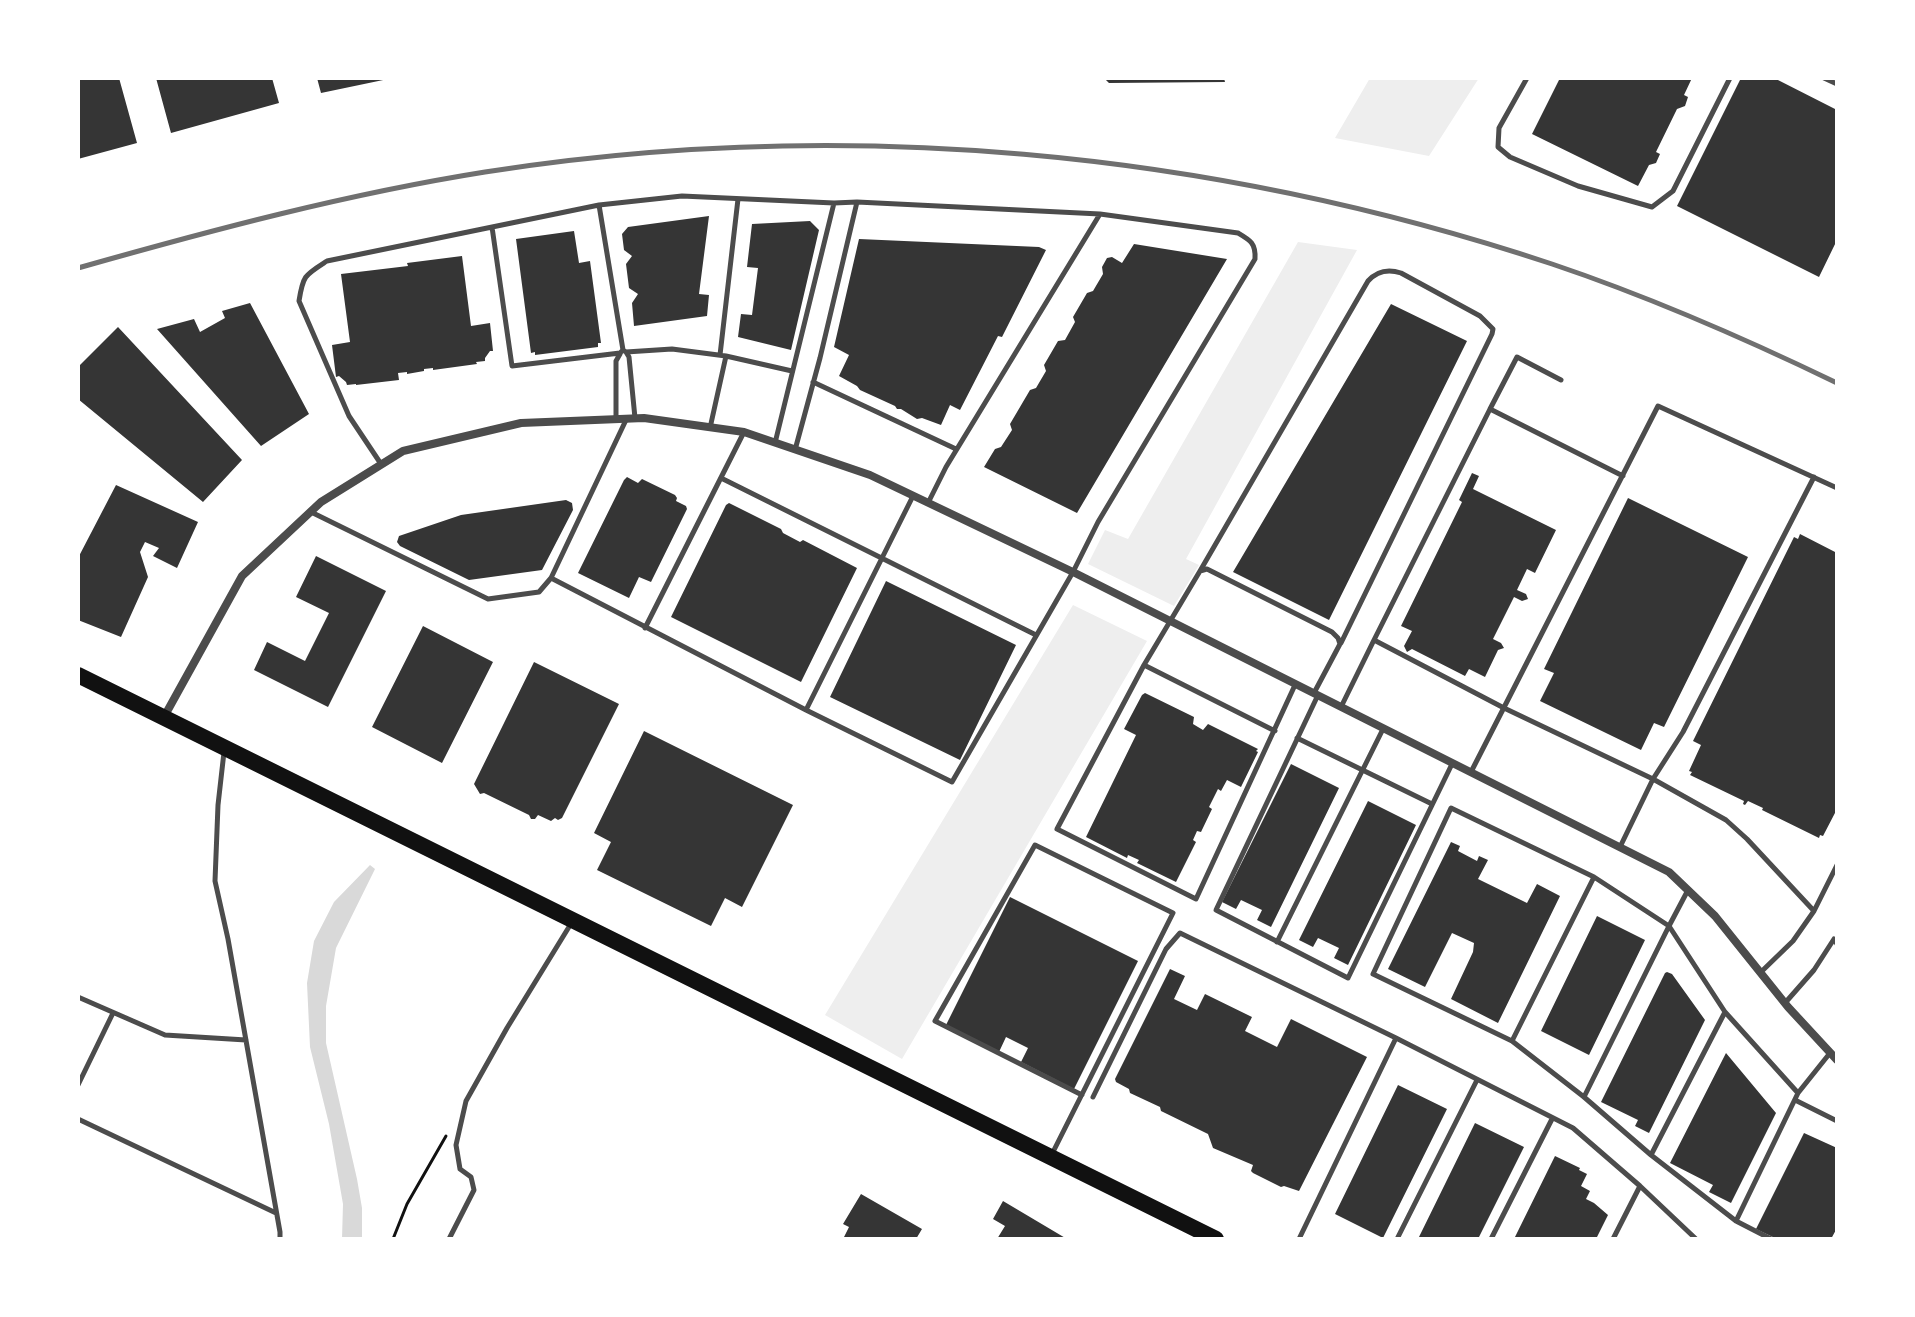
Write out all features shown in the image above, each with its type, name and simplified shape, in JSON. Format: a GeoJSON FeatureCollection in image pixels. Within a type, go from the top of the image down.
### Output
{"type":"FeatureCollection","features":[{"type":"Feature","properties":{"kind":"main road"},"geometry":{"type":"LineString","coordinates":[[78,675],[1216,1239]]}},
{"type":"Feature","properties":{"kind":"street"},"geometry":{"type":"LineString","coordinates":[[164,717],[242,576],[321,502],[403,451],[521,423],[630,418],[744,432],[870,475],[913,495],[1073,572],[1669,872],[1715,916],[1785,1003],[1833,1056]]}},
{"type":"Feature","properties":{"kind":"lane"},"geometry":{"type":"LineString","coordinates":[[1527,78],[1499,128],[1498,147],[1510,157],[1578,186],[1652,207],[1673,191],[1730,78]]}},
{"type":"Feature","properties":{"kind":"lane"},"geometry":{"type":"LineString","coordinates":[[1824,78],[1837,84]]}},
{"type":"Feature","properties":{"kind":"lane"},"geometry":{"type":"LineString","coordinates":[[381,464],[349,416],[299,301],[308,273],[327,261],[599,205],[682,196],[1100,214],[1238,233],[1249,240],[1255,249],[1255,259],[1098,522],[1073,572],[952,782],[551,578]]}},
{"type":"Feature","properties":{"kind":"lane"},"geometry":{"type":"LineString","coordinates":[[710,428],[723,355],[738,199]]}},
{"type":"Feature","properties":{"kind":"lane"},"geometry":{"type":"LineString","coordinates":[[795,450],[857,202]]}},
{"type":"Feature","properties":{"kind":"lane"},"geometry":{"type":"LineString","coordinates":[[775,443],[834,203]]}},
{"type":"Feature","properties":{"kind":"lane"},"geometry":{"type":"LineString","coordinates":[[310,512],[488,599],[539,592],[551,578],[630,418],[629,357],[623,352],[599,205]]}},
{"type":"Feature","properties":{"kind":"lane"},"geometry":{"type":"LineString","coordinates":[[928,503],[956,449],[1100,214]]}},
{"type":"Feature","properties":{"kind":"lane"},"geometry":{"type":"LineString","coordinates":[[492,227],[512,366],[672,349],[723,355],[792,371]]}},
{"type":"Feature","properties":{"kind":"lane"},"geometry":{"type":"LineString","coordinates":[[1295,684],[1196,899],[1057,829],[1144,665],[1368,281],[1373,275],[1392,269],[1480,316],[1493,329],[1492,334],[1316,694],[1216,910],[1348,978],[1453,763]]}},
{"type":"Feature","properties":{"kind":"lane"},"geometry":{"type":"LineString","coordinates":[[616,419],[616,361],[623,352]]}},
{"type":"Feature","properties":{"kind":"lane"},"geometry":{"type":"LineString","coordinates":[[1341,707],[1517,357],[1561,380]]}},
{"type":"Feature","properties":{"kind":"lane"},"geometry":{"type":"LineString","coordinates":[[813,382],[956,449]]}},
{"type":"Feature","properties":{"kind":"lane"},"geometry":{"type":"LineString","coordinates":[[1471,772],[1658,406],[1837,488]]}},
{"type":"Feature","properties":{"kind":"lane"},"geometry":{"type":"LineString","coordinates":[[1490,409],[1623,476]]}},
{"type":"Feature","properties":{"kind":"lane"},"geometry":{"type":"LineString","coordinates":[[645,628],[744,432]]}},
{"type":"Feature","properties":{"kind":"lane"},"geometry":{"type":"LineString","coordinates":[[1620,847],[1814,477]]}},
{"type":"Feature","properties":{"kind":"lane"},"geometry":{"type":"LineString","coordinates":[[721,478],[1036,635]]}},
{"type":"Feature","properties":{"kind":"lane"},"geometry":{"type":"LineString","coordinates":[[806,710],[913,495]]}},
{"type":"Feature","properties":{"kind":"lane"},"geometry":{"type":"LineString","coordinates":[[1200,571],[1207,569],[1332,632],[1340,644]]}},
{"type":"Feature","properties":{"kind":"lane"},"geometry":{"type":"LineString","coordinates":[[1374,640],[1504,708],[1653,779],[1726,820],[1814,911]]}},
{"type":"Feature","properties":{"kind":"lane"},"geometry":{"type":"LineString","coordinates":[[1144,665],[1275,731]]}},
{"type":"Feature","properties":{"kind":"lane"},"geometry":{"type":"LineString","coordinates":[[1277,942],[1384,728]]}},
{"type":"Feature","properties":{"kind":"lane"},"geometry":{"type":"LineString","coordinates":[[1297,738],[1432,804]]}},
{"type":"Feature","properties":{"kind":"lane"},"geometry":{"type":"LineString","coordinates":[[225,747],[218,805],[215,881],[228,939],[280,1239]]}},
{"type":"Feature","properties":{"kind":"lane"},"geometry":{"type":"LineString","coordinates":[[1771,1239],[1736,1221],[1512,1041],[1373,974],[1451,808],[1594,877],[1669,926],[1725,1012],[1798,1093]]}},
{"type":"Feature","properties":{"kind":"lane"},"geometry":{"type":"LineString","coordinates":[[1051,1157],[1082,1095],[1173,913],[1035,845],[935,1021],[1082,1095]]}},
{"type":"Feature","properties":{"kind":"lane"},"geometry":{"type":"LineString","coordinates":[[1761,972],[1793,941],[1814,911],[1837,865]]}},
{"type":"Feature","properties":{"kind":"lane"},"geometry":{"type":"LineString","coordinates":[[1512,1041],[1594,877]]}},
{"type":"Feature","properties":{"kind":"lane"},"geometry":{"type":"LineString","coordinates":[[1584,1097],[1688,890]]}},
{"type":"Feature","properties":{"kind":"lane"},"geometry":{"type":"LineString","coordinates":[[449,1239],[474,1190],[471,1177],[460,1169],[456,1145],[466,1101],[574,920]]}},
{"type":"Feature","properties":{"kind":"lane"},"geometry":{"type":"LineString","coordinates":[[1093,1097],[1166,949],[1180,933],[1573,1128],[1696,1239]]}},
{"type":"Feature","properties":{"kind":"lane"},"geometry":{"type":"LineString","coordinates":[[1785,1003],[1836,939]]}},
{"type":"Feature","properties":{"kind":"lane"},"geometry":{"type":"LineString","coordinates":[[78,997],[165,1035],[246,1040]]}},
{"type":"Feature","properties":{"kind":"lane"},"geometry":{"type":"LineString","coordinates":[[1651,1155],[1725,1012]]}},
{"type":"Feature","properties":{"kind":"lane"},"geometry":{"type":"LineString","coordinates":[[78,1085],[113,1013]]}},
{"type":"Feature","properties":{"kind":"lane"},"geometry":{"type":"LineString","coordinates":[[1299,1239],[1396,1038]]}},
{"type":"Feature","properties":{"kind":"lane"},"geometry":{"type":"LineString","coordinates":[[1736,1221],[1798,1093],[1833,1056]]}},
{"type":"Feature","properties":{"kind":"lane"},"geometry":{"type":"LineString","coordinates":[[1397,1239],[1477,1080]]}},
{"type":"Feature","properties":{"kind":"lane"},"geometry":{"type":"LineString","coordinates":[[1795,1100],[1837,1121]]}},
{"type":"Feature","properties":{"kind":"lane"},"geometry":{"type":"LineString","coordinates":[[78,1119],[277,1213]]}},
{"type":"Feature","properties":{"kind":"lane"},"geometry":{"type":"LineString","coordinates":[[1491,1239],[1552,1119]]}},
{"type":"Feature","properties":{"kind":"lane"},"geometry":{"type":"LineString","coordinates":[[1613,1239],[1640,1186]]}},
{"type":"Feature","properties":{"kind":"path"},"geometry":{"type":"LineString","coordinates":[[393,1239],[407,1204],[451,1127]]}},
{"type":"Feature","properties":{"kind":"shaded area"},"geometry":{"type":"Polygon","coordinates":[[[1370,78],[1479,78],[1429,156],[1335,138],[1370,78]]]}},
{"type":"Feature","properties":{"kind":"shaded area"},"geometry":{"type":"Polygon","coordinates":[[[1298,242],[1357,250],[1186,559],[1199,565],[1174,606],[1088,564],[1105,530],[1128,539],[1298,242]]]}},
{"type":"Feature","properties":{"kind":"shaded area"},"geometry":{"type":"Polygon","coordinates":[[[1073,605],[1147,641],[902,1059],[825,1015],[1073,605]]]}},
{"type":"Feature","properties":{"kind":"shaded area"},"geometry":{"type":"Polygon","coordinates":[[[370,865],[375,869],[336,948],[326,1006],[326,1043],[362,1208],[362,1239],[342,1239],[343,1204],[329,1124],[310,1047],[307,983],[314,941],[334,902],[370,865]]]}},
{"type":"Feature","properties":{"kind":"building"},"geometry":{"type":"Polygon","coordinates":[[[78,78],[119,78],[137,143],[78,159],[78,78]]]}},
{"type":"Feature","properties":{"kind":"building"},"geometry":{"type":"Polygon","coordinates":[[[156,78],[272,78],[279,103],[171,133],[156,78]]]}},
{"type":"Feature","properties":{"kind":"building"},"geometry":{"type":"Polygon","coordinates":[[[317,78],[388,78],[388,79],[321,93],[317,78]]]}},
{"type":"Feature","properties":{"kind":"building"},"geometry":{"type":"Polygon","coordinates":[[[1104,78],[1224,78],[1225,82],[1109,83],[1104,78]]]}},
{"type":"Feature","properties":{"kind":"building"},"geometry":{"type":"Polygon","coordinates":[[[1560,78],[1692,78],[1684,95],[1688,97],[1685,106],[1677,109],[1656,152],[1660,154],[1656,163],[1649,165],[1638,186],[1532,134],[1560,78]]]}},
{"type":"Feature","properties":{"kind":"building"},"geometry":{"type":"Polygon","coordinates":[[[1741,78],[1774,78],[1837,110],[1837,240],[1819,277],[1677,206],[1741,78]]]}},
{"type":"Feature","properties":{"kind":"building"},"geometry":{"type":"Polygon","coordinates":[[[709,216],[699,294],[709,295],[707,316],[634,326],[632,303],[638,294],[629,288],[626,264],[632,256],[624,250],[622,234],[628,227],[709,216]]]}},
{"type":"Feature","properties":{"kind":"building"},"geometry":{"type":"Polygon","coordinates":[[[810,221],[819,230],[791,350],[738,337],[741,314],[752,315],[758,268],[747,267],[752,224],[810,221]]]}},
{"type":"Feature","properties":{"kind":"building"},"geometry":{"type":"Polygon","coordinates":[[[574,231],[579,263],[590,261],[601,343],[598,347],[535,355],[535,352],[531,353],[516,239],[574,231]]]}},
{"type":"Feature","properties":{"kind":"building"},"geometry":{"type":"Polygon","coordinates":[[[859,239],[1039,247],[1046,250],[1002,337],[998,336],[960,410],[950,405],[941,425],[917,419],[839,376],[849,355],[834,347],[859,239]]]}},
{"type":"Feature","properties":{"kind":"building"},"geometry":{"type":"Polygon","coordinates":[[[1134,244],[1227,259],[1077,513],[984,467],[1012,430],[1010,424],[1030,390],[1036,388],[1046,371],[1044,365],[1058,341],[1065,340],[1075,322],[1073,317],[1103,274],[1102,267],[1107,258],[1112,257],[1122,263],[1134,244]]]}},
{"type":"Feature","properties":{"kind":"building"},"geometry":{"type":"Polygon","coordinates":[[[462,256],[471,326],[490,323],[493,351],[485,361],[398,373],[399,380],[356,385],[347,385],[339,376],[336,377],[332,345],[350,342],[341,274],[462,256]]]}},
{"type":"Feature","properties":{"kind":"building"},"geometry":{"type":"Polygon","coordinates":[[[250,303],[309,414],[261,446],[157,329],[194,319],[200,332],[225,318],[222,311],[250,303]]]}},
{"type":"Feature","properties":{"kind":"building"},"geometry":{"type":"Polygon","coordinates":[[[1391,304],[1467,341],[1329,620],[1233,572],[1391,304]]]}},
{"type":"Feature","properties":{"kind":"building"},"geometry":{"type":"Polygon","coordinates":[[[118,327],[242,460],[203,502],[78,399],[78,367],[118,327]]]}},
{"type":"Feature","properties":{"kind":"building"},"geometry":{"type":"Polygon","coordinates":[[[1472,473],[1479,476],[1473,489],[1556,530],[1535,573],[1527,569],[1517,590],[1526,594],[1528,599],[1522,601],[1514,597],[1493,639],[1504,648],[1498,650],[1485,677],[1469,669],[1465,676],[1412,649],[1407,652],[1404,646],[1412,631],[1401,626],[1462,502],[1459,500],[1472,473]]]}},
{"type":"Feature","properties":{"kind":"building"},"geometry":{"type":"Polygon","coordinates":[[[627,477],[638,483],[642,479],[675,495],[676,501],[687,509],[651,582],[639,577],[629,598],[578,573],[627,477]]]}},
{"type":"Feature","properties":{"kind":"building"},"geometry":{"type":"Polygon","coordinates":[[[116,485],[198,522],[177,568],[153,556],[159,548],[145,542],[140,552],[148,577],[121,637],[78,620],[78,558],[116,485]]]}},
{"type":"Feature","properties":{"kind":"building"},"geometry":{"type":"Polygon","coordinates":[[[1628,498],[1748,557],[1664,727],[1654,723],[1641,750],[1540,701],[1554,673],[1544,669],[1628,498]]]}},
{"type":"Feature","properties":{"kind":"building"},"geometry":{"type":"Polygon","coordinates":[[[566,500],[572,503],[573,510],[542,570],[469,580],[397,542],[399,536],[461,515],[566,500]]]}},
{"type":"Feature","properties":{"kind":"building"},"geometry":{"type":"Polygon","coordinates":[[[729,503],[800,542],[803,540],[857,568],[801,682],[671,617],[729,503]]]}},
{"type":"Feature","properties":{"kind":"building"},"geometry":{"type":"Polygon","coordinates":[[[1800,534],[1837,553],[1837,811],[1819,838],[1748,801],[1743,804],[1744,801],[1690,775],[1692,772],[1689,771],[1701,745],[1693,741],[1794,537],[1798,539],[1800,534]]]}},
{"type":"Feature","properties":{"kind":"building"},"geometry":{"type":"Polygon","coordinates":[[[316,556],[386,591],[328,707],[254,670],[267,642],[305,661],[329,613],[296,597],[316,556]]]}},
{"type":"Feature","properties":{"kind":"building"},"geometry":{"type":"Polygon","coordinates":[[[886,581],[1016,645],[960,760],[830,697],[886,581]]]}},
{"type":"Feature","properties":{"kind":"building"},"geometry":{"type":"Polygon","coordinates":[[[423,626],[493,662],[442,763],[372,727],[423,626]]]}},
{"type":"Feature","properties":{"kind":"building"},"geometry":{"type":"Polygon","coordinates":[[[534,662],[619,704],[562,818],[551,821],[538,815],[531,819],[529,815],[484,793],[480,794],[474,784],[534,662]]]}},
{"type":"Feature","properties":{"kind":"building"},"geometry":{"type":"Polygon","coordinates":[[[1145,693],[1194,717],[1193,724],[1203,730],[1208,724],[1258,749],[1241,787],[1227,780],[1221,791],[1218,789],[1209,807],[1212,809],[1201,832],[1197,831],[1193,840],[1196,842],[1176,882],[1137,863],[1139,860],[1128,855],[1127,858],[1086,837],[1136,735],[1124,729],[1145,693]]]}},
{"type":"Feature","properties":{"kind":"building"},"geometry":{"type":"Polygon","coordinates":[[[644,731],[793,805],[742,907],[725,898],[711,926],[597,870],[611,842],[594,833],[644,731]]]}},
{"type":"Feature","properties":{"kind":"building"},"geometry":{"type":"Polygon","coordinates":[[[1291,764],[1339,788],[1271,927],[1257,920],[1262,910],[1241,900],[1236,909],[1222,902],[1291,764]]]}},
{"type":"Feature","properties":{"kind":"building"},"geometry":{"type":"Polygon","coordinates":[[[1368,801],[1416,825],[1348,965],[1334,958],[1339,948],[1318,938],[1313,947],[1299,940],[1368,801]]]}},
{"type":"Feature","properties":{"kind":"building"},"geometry":{"type":"Polygon","coordinates":[[[1451,842],[1460,846],[1458,851],[1477,861],[1479,856],[1488,860],[1478,879],[1527,903],[1537,884],[1560,896],[1498,1023],[1451,999],[1473,952],[1474,943],[1452,933],[1425,987],[1388,969],[1451,842]]]}},
{"type":"Feature","properties":{"kind":"building"},"geometry":{"type":"Polygon","coordinates":[[[1010,897],[1138,961],[1074,1089],[1021,1062],[1028,1048],[1006,1037],[999,1052],[946,1025],[1010,897]]]}},
{"type":"Feature","properties":{"kind":"building"},"geometry":{"type":"Polygon","coordinates":[[[1597,916],[1645,940],[1589,1055],[1541,1031],[1597,916]]]}},
{"type":"Feature","properties":{"kind":"building"},"geometry":{"type":"Polygon","coordinates":[[[1170,969],[1185,976],[1174,999],[1197,1010],[1205,994],[1252,1017],[1245,1031],[1277,1047],[1291,1019],[1367,1057],[1299,1191],[1281,1187],[1253,1173],[1253,1165],[1213,1148],[1208,1134],[1161,1111],[1160,1107],[1130,1093],[1129,1089],[1116,1082],[1170,969]]]}},
{"type":"Feature","properties":{"kind":"building"},"geometry":{"type":"Polygon","coordinates":[[[1667,972],[1672,974],[1705,1020],[1649,1133],[1635,1126],[1638,1120],[1601,1102],[1667,972]]]}},
{"type":"Feature","properties":{"kind":"building"},"geometry":{"type":"Polygon","coordinates":[[[1726,1053],[1776,1113],[1731,1203],[1709,1192],[1713,1185],[1670,1163],[1726,1053]]]}},
{"type":"Feature","properties":{"kind":"building"},"geometry":{"type":"Polygon","coordinates":[[[1398,1085],[1447,1109],[1383,1238],[1335,1214],[1398,1085]]]}},
{"type":"Feature","properties":{"kind":"building"},"geometry":{"type":"Polygon","coordinates":[[[1475,1123],[1524,1147],[1478,1239],[1418,1239],[1475,1123]]]}},
{"type":"Feature","properties":{"kind":"building"},"geometry":{"type":"Polygon","coordinates":[[[1804,1133],[1837,1148],[1837,1228],[1831,1239],[1777,1239],[1756,1229],[1804,1133]]]}},
{"type":"Feature","properties":{"kind":"building"},"geometry":{"type":"Polygon","coordinates":[[[1555,1156],[1587,1174],[1581,1186],[1590,1191],[1586,1199],[1608,1215],[1596,1239],[1514,1239],[1555,1156]]]}},
{"type":"Feature","properties":{"kind":"building"},"geometry":{"type":"Polygon","coordinates":[[[861,1194],[922,1229],[916,1239],[843,1239],[849,1227],[843,1224],[861,1194]]]}},
{"type":"Feature","properties":{"kind":"building"},"geometry":{"type":"Polygon","coordinates":[[[1003,1201],[1067,1239],[997,1239],[1005,1226],[993,1219],[1003,1201]]]}},
{"type":"Feature","properties":{"kind":"railway"},"geometry":{"type":"LineString","coordinates":[[78,268],[229,227],[382,191],[485,172],[619,155],[754,147],[889,146],[1024,154],[1158,170],[1291,194],[1422,225],[1552,264],[1625,290],[1732,334],[1837,383]]}}]}
